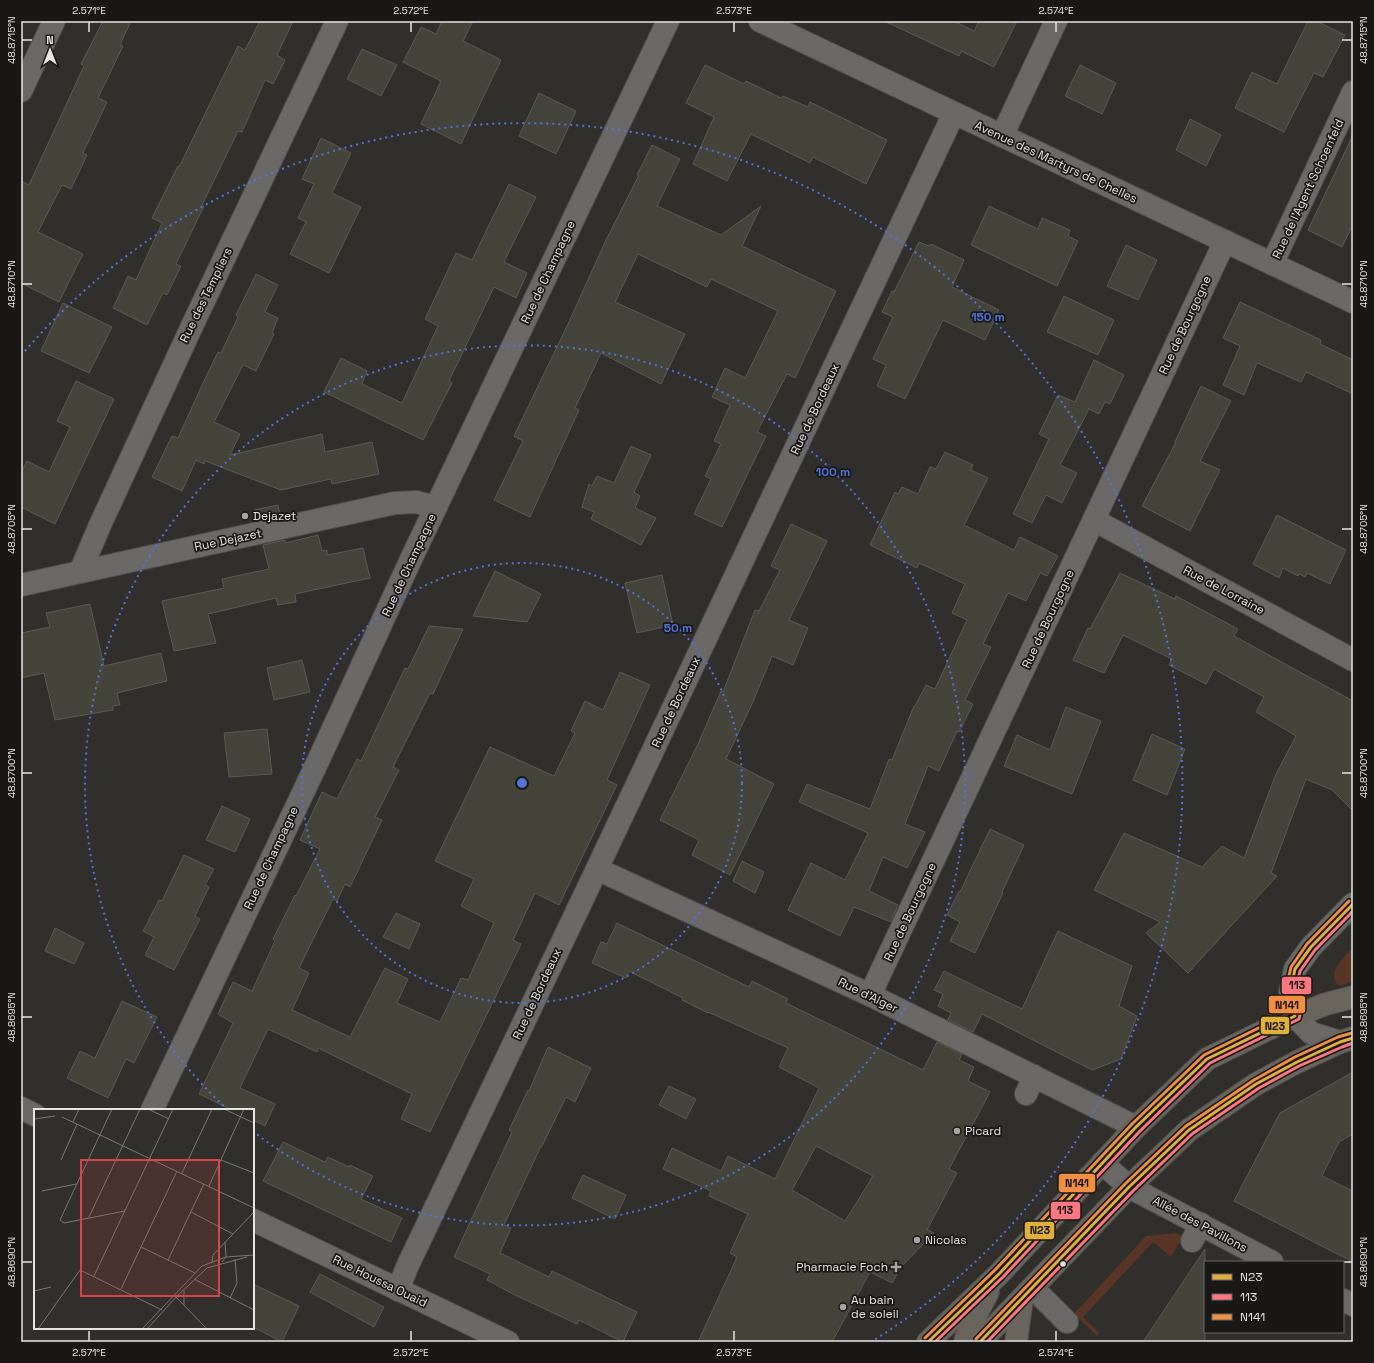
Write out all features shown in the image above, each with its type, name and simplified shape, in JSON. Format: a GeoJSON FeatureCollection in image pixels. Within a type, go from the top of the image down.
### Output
{"type":"FeatureCollection","features":[{"type":"Feature","properties":{"kind":"main road"},"geometry":{"type":"LineString","coordinates":[[928,1342],[999,1274],[1136,1127],[1207,1060],[1295,1016],[1326,1004],[1353,996]]}},
{"type":"Feature","properties":{"kind":"main road"},"geometry":{"type":"LineString","coordinates":[[980,1342],[1129,1187],[1189,1130],[1256,1084],[1297,1062],[1347,1040]]}},
{"type":"Feature","properties":{"kind":"main road"},"geometry":{"type":"LineString","coordinates":[[964,1342],[973,1321],[999,1274]]}},
{"type":"Feature","properties":{"kind":"main road"},"geometry":{"type":"LineString","coordinates":[[1016,1342],[1028,1293]]}},
{"type":"Feature","properties":{"kind":"street"},"geometry":{"type":"LineString","coordinates":[[21,91],[54,21]]}},
{"type":"Feature","properties":{"kind":"street","name":"Rue des Templiers"},"geometry":{"type":"LineString","coordinates":[[80,572],[100,525],[192,326],[338,21]]}},
{"type":"Feature","properties":{"kind":"street","name":"Rue de Champagne"},"geometry":{"type":"LineString","coordinates":[[152,1109],[436,507],[668,21]]}},
{"type":"Feature","properties":{"kind":"street","name":"Avenue des Martyrs de Chelles"},"geometry":{"type":"LineString","coordinates":[[760,21],[1353,302]]}},
{"type":"Feature","properties":{"kind":"street"},"geometry":{"type":"LineString","coordinates":[[1002,136],[1056,21]]}},
{"type":"Feature","properties":{"kind":"street","name":"Rue de l'Agent Schoenfeld"},"geometry":{"type":"LineString","coordinates":[[1272,264],[1353,92]]}},
{"type":"Feature","properties":{"kind":"street","name":"Rue de Bordeaux"},"geometry":{"type":"LineString","coordinates":[[398,1290],[407,1267],[597,869],[954,113]]}},
{"type":"Feature","properties":{"kind":"street","name":"Rue de Bourgogne"},"geometry":{"type":"LineString","coordinates":[[870,995],[1225,241]]}},
{"type":"Feature","properties":{"kind":"street","name":"Rue Dejazet"},"geometry":{"type":"LineString","coordinates":[[21,585],[395,503],[416,502],[436,507]]}},
{"type":"Feature","properties":{"kind":"street","name":"Rue de Lorraine"},"geometry":{"type":"LineString","coordinates":[[1094,520],[1353,660]]}},
{"type":"Feature","properties":{"kind":"street","name":"Rue d'Alger"},"geometry":{"type":"LineString","coordinates":[[597,869],[870,995],[1030,1085],[1136,1127]]}},
{"type":"Feature","properties":{"kind":"street"},"geometry":{"type":"LineString","coordinates":[[1347,1040],[1311,1033],[1295,1016],[1290,993],[1295,968],[1311,946],[1353,904]]}},
{"type":"Feature","properties":{"kind":"street"},"geometry":{"type":"LineString","coordinates":[[21,1108],[34,1114]]}},
{"type":"Feature","properties":{"kind":"street","name":"Allée des Pavillons"},"geometry":{"type":"LineString","coordinates":[[1102,1163],[1129,1187],[1196,1233],[1269,1261]]}},
{"type":"Feature","properties":{"kind":"street","name":"Rue Houssa Ouaid"},"geometry":{"type":"LineString","coordinates":[[254,1220],[508,1342]]}},
{"type":"Feature","properties":{"kind":"street"},"geometry":{"type":"LineString","coordinates":[[1028,1293],[1067,1322]]}},
{"type":"Feature","properties":{"kind":"street"},"geometry":{"type":"LineString","coordinates":[[1344,1300],[1353,1305]]}},
{"type":"Feature","properties":{"kind":"shaded area"},"geometry":{"type":"Polygon","coordinates":[[[1353,947],[1353,981],[1339,986],[1335,981],[1334,976],[1337,965],[1353,947]]]}},
{"type":"Feature","properties":{"kind":"shaded area"},"geometry":{"type":"Polygon","coordinates":[[[1176,1233],[1183,1236],[1171,1257],[1153,1242],[1083,1317],[1099,1333],[1097,1336],[1074,1314],[1146,1236],[1176,1233]]]}},
{"type":"Feature","properties":{"kind":"building"},"geometry":{"type":"Polygon","coordinates":[[[103,21],[131,21],[120,45],[123,46],[98,98],[107,102],[83,153],[87,155],[71,189],[62,185],[38,232],[83,254],[59,302],[21,283],[21,181],[29,185],[84,66],[81,64],[103,21]]]}},
{"type":"Feature","properties":{"kind":"building"},"geometry":{"type":"Polygon","coordinates":[[[260,21],[293,21],[277,55],[285,60],[273,84],[265,80],[242,132],[238,131],[202,205],[204,206],[176,264],[181,266],[167,295],[163,293],[147,325],[113,308],[128,276],[136,280],[162,223],[152,218],[178,166],[179,167],[238,46],[245,50],[260,21]]]}},
{"type":"Feature","properties":{"kind":"building"},"geometry":{"type":"Polygon","coordinates":[[[442,21],[473,21],[463,41],[501,60],[461,144],[421,124],[441,81],[403,62],[421,27],[436,34],[442,21]]]}},
{"type":"Feature","properties":{"kind":"building"},"geometry":{"type":"Polygon","coordinates":[[[884,21],[954,21],[974,31],[979,21],[1017,21],[994,67],[961,51],[959,56],[884,21]]]}},
{"type":"Feature","properties":{"kind":"building"},"geometry":{"type":"Polygon","coordinates":[[[1308,21],[1316,21],[1345,35],[1323,77],[1314,73],[1284,132],[1235,108],[1252,72],[1277,84],[1308,21]]]}},
{"type":"Feature","properties":{"kind":"building"},"geometry":{"type":"Polygon","coordinates":[[[362,49],[397,65],[381,96],[347,79],[362,49]]]}},
{"type":"Feature","properties":{"kind":"building"},"geometry":{"type":"Polygon","coordinates":[[[705,65],[744,84],[746,81],[781,98],[783,96],[808,107],[810,102],[887,140],[866,184],[813,157],[810,163],[751,134],[727,181],[693,164],[714,117],[686,103],[705,65]]]}},
{"type":"Feature","properties":{"kind":"building"},"geometry":{"type":"Polygon","coordinates":[[[1080,65],[1116,83],[1102,114],[1065,96],[1080,65]]]}},
{"type":"Feature","properties":{"kind":"building"},"geometry":{"type":"Polygon","coordinates":[[[539,93],[576,111],[556,154],[519,136],[539,93]]]}},
{"type":"Feature","properties":{"kind":"building"},"geometry":{"type":"Polygon","coordinates":[[[1190,119],[1221,135],[1206,166],[1176,150],[1190,119]]]}},
{"type":"Feature","properties":{"kind":"building"},"geometry":{"type":"Polygon","coordinates":[[[1353,135],[1353,224],[1342,247],[1308,230],[1353,135]]]}},
{"type":"Feature","properties":{"kind":"building"},"geometry":{"type":"Polygon","coordinates":[[[321,138],[351,153],[332,193],[361,207],[329,273],[290,254],[306,222],[298,218],[314,184],[302,179],[321,138]]]}},
{"type":"Feature","properties":{"kind":"building"},"geometry":{"type":"Polygon","coordinates":[[[652,145],[680,159],[657,206],[721,235],[761,206],[742,246],[836,291],[795,378],[787,374],[757,432],[766,436],[722,527],[694,514],[711,479],[705,476],[721,444],[714,441],[730,405],[712,397],[725,368],[745,378],[778,311],[711,279],[707,287],[638,254],[615,302],[685,334],[661,384],[601,353],[575,408],[579,410],[530,517],[494,500],[523,441],[514,436],[652,145]]]}},
{"type":"Feature","properties":{"kind":"building"},"geometry":{"type":"Polygon","coordinates":[[[509,184],[536,197],[504,262],[527,273],[516,298],[494,287],[449,381],[452,383],[423,440],[324,392],[341,358],[367,371],[362,384],[402,403],[438,326],[425,319],[456,253],[472,260],[509,184]]]}},
{"type":"Feature","properties":{"kind":"building"},"geometry":{"type":"Polygon","coordinates":[[[989,206],[1038,229],[1042,218],[1070,230],[1068,236],[1078,241],[1057,286],[971,245],[989,206]]]}},
{"type":"Feature","properties":{"kind":"building"},"geometry":{"type":"Polygon","coordinates":[[[919,242],[929,246],[931,244],[964,260],[952,287],[999,310],[985,340],[943,320],[905,399],[877,386],[886,365],[873,359],[893,317],[882,312],[892,291],[894,292],[919,242]]]}},
{"type":"Feature","properties":{"kind":"building"},"geometry":{"type":"Polygon","coordinates":[[[1126,245],[1157,260],[1138,300],[1107,286],[1126,245]]]}},
{"type":"Feature","properties":{"kind":"building"},"geometry":{"type":"Polygon","coordinates":[[[256,274],[278,285],[265,312],[278,318],[272,333],[274,334],[256,371],[243,365],[214,422],[240,434],[230,455],[322,434],[325,452],[372,442],[379,474],[332,484],[331,479],[281,490],[205,461],[204,464],[196,460],[182,491],[152,477],[172,436],[178,438],[218,352],[221,353],[238,317],[236,315],[256,274]]]}},
{"type":"Feature","properties":{"kind":"building"},"geometry":{"type":"Polygon","coordinates":[[[1064,296],[1114,320],[1098,355],[1047,332],[1064,296]]]}},
{"type":"Feature","properties":{"kind":"building"},"geometry":{"type":"Polygon","coordinates":[[[1240,302],[1321,340],[1320,344],[1353,360],[1353,394],[1306,372],[1301,382],[1257,363],[1244,395],[1223,385],[1240,346],[1223,338],[1240,302]]]}},
{"type":"Feature","properties":{"kind":"building"},"geometry":{"type":"Polygon","coordinates":[[[63,303],[112,327],[89,373],[41,351],[63,303]]]}},
{"type":"Feature","properties":{"kind":"building"},"geometry":{"type":"Polygon","coordinates":[[[1094,360],[1124,375],[1110,404],[1105,402],[1099,414],[1089,409],[1060,465],[1077,473],[1062,503],[1046,495],[1032,523],[1013,514],[1049,439],[1039,434],[1058,395],[1075,402],[1094,360]]]}},
{"type":"Feature","properties":{"kind":"building"},"geometry":{"type":"Polygon","coordinates":[[[76,381],[114,399],[55,524],[21,507],[21,473],[27,461],[49,472],[70,427],[57,421],[76,381]]]}},
{"type":"Feature","properties":{"kind":"building"},"geometry":{"type":"Polygon","coordinates":[[[1201,386],[1231,401],[1200,461],[1220,470],[1190,531],[1142,506],[1176,442],[1201,386]]]}},
{"type":"Feature","properties":{"kind":"building"},"geometry":{"type":"Polygon","coordinates":[[[631,446],[651,455],[634,492],[640,496],[635,508],[656,518],[641,545],[591,519],[594,512],[582,507],[589,484],[592,486],[597,476],[614,483],[631,446]]]}},
{"type":"Feature","properties":{"kind":"building"},"geometry":{"type":"Polygon","coordinates":[[[945,452],[973,465],[971,470],[988,478],[964,525],[1014,550],[1020,537],[1058,556],[1047,576],[1040,573],[1026,601],[1008,593],[983,644],[991,647],[965,700],[973,704],[959,732],[957,731],[939,771],[928,766],[905,824],[925,832],[907,868],[883,857],[869,891],[898,905],[891,922],[854,907],[840,936],[788,910],[811,863],[845,880],[868,833],[799,802],[807,784],[870,809],[889,759],[892,760],[914,706],[926,685],[935,689],[967,620],[952,613],[965,584],[919,563],[917,568],[870,545],[895,492],[898,494],[902,487],[918,494],[930,467],[936,469],[945,452]]]}},
{"type":"Feature","properties":{"kind":"building"},"geometry":{"type":"Polygon","coordinates":[[[278,505],[280,515],[257,521],[254,510],[278,505]]]}},
{"type":"Feature","properties":{"kind":"building"},"geometry":{"type":"Polygon","coordinates":[[[1277,515],[1346,550],[1330,584],[1307,573],[1305,577],[1299,574],[1298,576],[1283,568],[1279,578],[1253,564],[1277,515]]]}},
{"type":"Feature","properties":{"kind":"building"},"geometry":{"type":"Polygon","coordinates":[[[791,524],[827,541],[789,620],[808,628],[793,665],[772,656],[752,704],[726,759],[774,784],[730,875],[692,855],[699,840],[660,820],[698,744],[721,691],[723,692],[755,610],[759,611],[780,570],[771,566],[791,524]]]}},
{"type":"Feature","properties":{"kind":"building"},"geometry":{"type":"Polygon","coordinates":[[[318,535],[322,551],[327,550],[327,555],[363,548],[370,578],[295,594],[296,602],[278,605],[276,598],[208,614],[216,643],[174,651],[162,601],[224,588],[222,579],[269,569],[263,545],[285,540],[285,543],[318,535]]]}},
{"type":"Feature","properties":{"kind":"building"},"geometry":{"type":"Polygon","coordinates":[[[495,571],[541,594],[527,622],[473,616],[495,571]]]}},
{"type":"Feature","properties":{"kind":"building"},"geometry":{"type":"Polygon","coordinates":[[[1120,573],[1175,599],[1176,596],[1238,629],[1234,636],[1353,701],[1353,811],[1332,790],[1306,779],[1271,873],[1277,876],[1188,973],[1146,933],[1160,922],[1094,890],[1124,833],[1202,867],[1222,846],[1244,858],[1276,774],[1296,736],[1256,712],[1264,697],[1214,669],[1206,684],[1169,665],[1172,659],[1123,635],[1104,673],[1073,660],[1088,628],[1090,629],[1120,573]]]}},
{"type":"Feature","properties":{"kind":"building"},"geometry":{"type":"Polygon","coordinates":[[[662,575],[673,625],[637,633],[625,583],[662,575]]]}},
{"type":"Feature","properties":{"kind":"building"},"geometry":{"type":"Polygon","coordinates":[[[90,604],[104,666],[161,653],[167,681],[117,693],[120,705],[113,706],[113,710],[55,720],[44,673],[21,678],[21,633],[50,627],[46,613],[90,604]]]}},
{"type":"Feature","properties":{"kind":"building"},"geometry":{"type":"Polygon","coordinates":[[[429,626],[463,629],[433,694],[430,693],[393,767],[399,770],[375,817],[382,820],[350,887],[345,884],[337,901],[333,899],[299,968],[309,973],[292,1010],[350,1037],[385,968],[408,979],[397,1003],[440,1022],[461,978],[468,980],[494,923],[461,906],[474,879],[435,861],[490,747],[554,776],[575,733],[571,731],[585,701],[603,710],[620,672],[650,685],[607,780],[617,785],[559,905],[535,893],[513,940],[521,944],[430,1132],[401,1119],[412,1094],[318,1048],[317,1052],[268,1029],[240,1088],[275,1104],[265,1126],[254,1120],[254,1109],[230,1109],[199,1094],[233,1023],[218,1014],[233,982],[252,991],[275,941],[273,939],[320,849],[300,840],[322,792],[337,799],[357,759],[361,761],[405,668],[408,669],[429,626]]]}},
{"type":"Feature","properties":{"kind":"building"},"geometry":{"type":"Polygon","coordinates":[[[302,660],[310,692],[274,700],[267,668],[302,660]]]}},
{"type":"Feature","properties":{"kind":"building"},"geometry":{"type":"Polygon","coordinates":[[[1066,707],[1101,721],[1072,794],[1004,766],[1017,735],[1050,750],[1066,707]]]}},
{"type":"Feature","properties":{"kind":"building"},"geometry":{"type":"Polygon","coordinates":[[[267,729],[272,774],[229,777],[224,733],[267,729]]]}},
{"type":"Feature","properties":{"kind":"building"},"geometry":{"type":"Polygon","coordinates":[[[1152,734],[1185,749],[1167,795],[1133,780],[1152,734]]]}},
{"type":"Feature","properties":{"kind":"building"},"geometry":{"type":"Polygon","coordinates":[[[222,806],[250,819],[235,852],[206,840],[222,806]]]}},
{"type":"Feature","properties":{"kind":"building"},"geometry":{"type":"Polygon","coordinates":[[[990,829],[1024,845],[975,953],[950,941],[960,922],[947,915],[959,891],[960,892],[990,829]]]}},
{"type":"Feature","properties":{"kind":"building"},"geometry":{"type":"Polygon","coordinates":[[[184,855],[214,869],[205,885],[209,887],[195,916],[200,919],[174,970],[145,955],[154,937],[143,931],[159,900],[162,901],[184,855]]]}},
{"type":"Feature","properties":{"kind":"building"},"geometry":{"type":"Polygon","coordinates":[[[742,861],[764,872],[755,893],[733,881],[742,861]]]}},
{"type":"Feature","properties":{"kind":"building"},"geometry":{"type":"Polygon","coordinates":[[[396,913],[420,924],[409,949],[383,937],[396,913]]]}},
{"type":"Feature","properties":{"kind":"building"},"geometry":{"type":"Polygon","coordinates":[[[617,923],[749,987],[752,981],[788,999],[786,1003],[923,1070],[937,1042],[962,1054],[959,1060],[974,1067],[968,1081],[990,1092],[949,1169],[957,1173],[927,1230],[934,1233],[901,1267],[892,1283],[870,1272],[832,1342],[698,1342],[737,1257],[730,1253],[748,1214],[709,1196],[711,1191],[663,1169],[672,1148],[721,1171],[728,1156],[775,1179],[819,1088],[779,1067],[788,1048],[708,1013],[682,1000],[683,998],[629,971],[626,978],[592,963],[601,942],[607,944],[617,923]],[[816,1146],[792,1190],[845,1221],[873,1176],[816,1146]]]}},
{"type":"Feature","properties":{"kind":"building"},"geometry":{"type":"Polygon","coordinates":[[[55,928],[84,943],[74,964],[45,951],[55,928]]]}},
{"type":"Feature","properties":{"kind":"building"},"geometry":{"type":"Polygon","coordinates":[[[1058,931],[1132,966],[1119,1006],[1137,1016],[1121,1059],[1092,1070],[982,1014],[973,1032],[948,1020],[951,1013],[938,1006],[943,994],[934,990],[944,971],[1022,1009],[1058,931]]]}},
{"type":"Feature","properties":{"kind":"building"},"geometry":{"type":"Polygon","coordinates":[[[122,1001],[157,1017],[134,1063],[126,1059],[108,1098],[67,1078],[80,1051],[95,1058],[122,1001]]]}},
{"type":"Feature","properties":{"kind":"building"},"geometry":{"type":"Polygon","coordinates":[[[548,1047],[591,1068],[575,1102],[566,1097],[541,1146],[504,1225],[511,1228],[500,1253],[549,1277],[552,1271],[637,1312],[623,1342],[579,1320],[577,1324],[513,1294],[487,1280],[490,1274],[454,1257],[512,1132],[509,1130],[528,1090],[529,1091],[548,1047]]]}},
{"type":"Feature","properties":{"kind":"building"},"geometry":{"type":"Polygon","coordinates":[[[1353,1072],[1353,1134],[1339,1142],[1322,1176],[1353,1191],[1353,1262],[1234,1201],[1280,1113],[1353,1072]]]}},
{"type":"Feature","properties":{"kind":"building"},"geometry":{"type":"Polygon","coordinates":[[[669,1086],[696,1099],[686,1119],[659,1105],[669,1086]]]}},
{"type":"Feature","properties":{"kind":"building"},"geometry":{"type":"Polygon","coordinates":[[[283,1142],[325,1162],[328,1157],[373,1176],[361,1199],[402,1218],[391,1242],[263,1181],[283,1142]]]}},
{"type":"Feature","properties":{"kind":"building"},"geometry":{"type":"Polygon","coordinates":[[[583,1175],[626,1195],[615,1219],[572,1198],[583,1175]]]}},
{"type":"Feature","properties":{"kind":"building"},"geometry":{"type":"Polygon","coordinates":[[[1205,1249],[1205,1342],[1143,1342],[1205,1249]]]}},
{"type":"Feature","properties":{"kind":"building"},"geometry":{"type":"Polygon","coordinates":[[[320,1274],[384,1307],[374,1327],[310,1292],[320,1274]]]}},
{"type":"Feature","properties":{"kind":"building"},"geometry":{"type":"Polygon","coordinates":[[[254,1284],[299,1306],[282,1342],[254,1328],[254,1284]]]}},
{"type":"Feature","properties":{"kind":"transit line","name":"N141"},"geometry":{"type":"LineString","coordinates":[[925,1338],[995,1270],[1132,1124],[1204,1055],[1289,1013],[1285,993],[1291,967],[1307,944],[1349,901]]}},
{"type":"Feature","properties":{"kind":"transit line","name":"N23"},"geometry":{"type":"LineString","coordinates":[[928,1342],[999,1274],[1136,1127],[1207,1059],[1295,1016],[1290,993],[1295,969],[1311,947],[1353,904]]}},
{"type":"Feature","properties":{"kind":"transit line","name":"113"},"geometry":{"type":"LineString","coordinates":[[935,1342],[1003,1277],[1140,1131],[1210,1063],[1299,1019],[1300,1015],[1295,993],[1300,971],[1315,950],[1353,911]]}},
{"type":"Feature","properties":{"kind":"transit line","name":"N141"},"geometry":{"type":"LineString","coordinates":[[976,1339],[1125,1184],[1186,1126],[1254,1080],[1295,1057],[1338,1037],[1352,1033]]}},
{"type":"Feature","properties":{"kind":"transit line","name":"N23"},"geometry":{"type":"LineString","coordinates":[[980,1342],[1129,1187],[1189,1130],[1256,1084],[1297,1062],[1340,1042],[1353,1038]]}},
{"type":"Feature","properties":{"kind":"transit line","name":"113"},"geometry":{"type":"LineString","coordinates":[[987,1342],[1133,1191],[1192,1134],[1259,1088],[1299,1066],[1353,1043]]}},
{"type":"Feature","properties":{"kind":"place","name":"Dejazet"},"geometry":{"type":"Point","coordinates":[245,516]}},
{"type":"Feature","properties":{"kind":"place","name":"Picard"},"geometry":{"type":"Point","coordinates":[957,1131]}},
{"type":"Feature","properties":{"kind":"place","name":"Nicolas"},"geometry":{"type":"Point","coordinates":[917,1240]}},
{"type":"Feature","properties":{"kind":"place","name":"Pharmacie Foch"},"geometry":{"type":"Point","coordinates":[896,1267]}},
{"type":"Feature","properties":{"kind":"place","name":"Au bain de soleil"},"geometry":{"type":"Point","coordinates":[843,1307]}}]}
